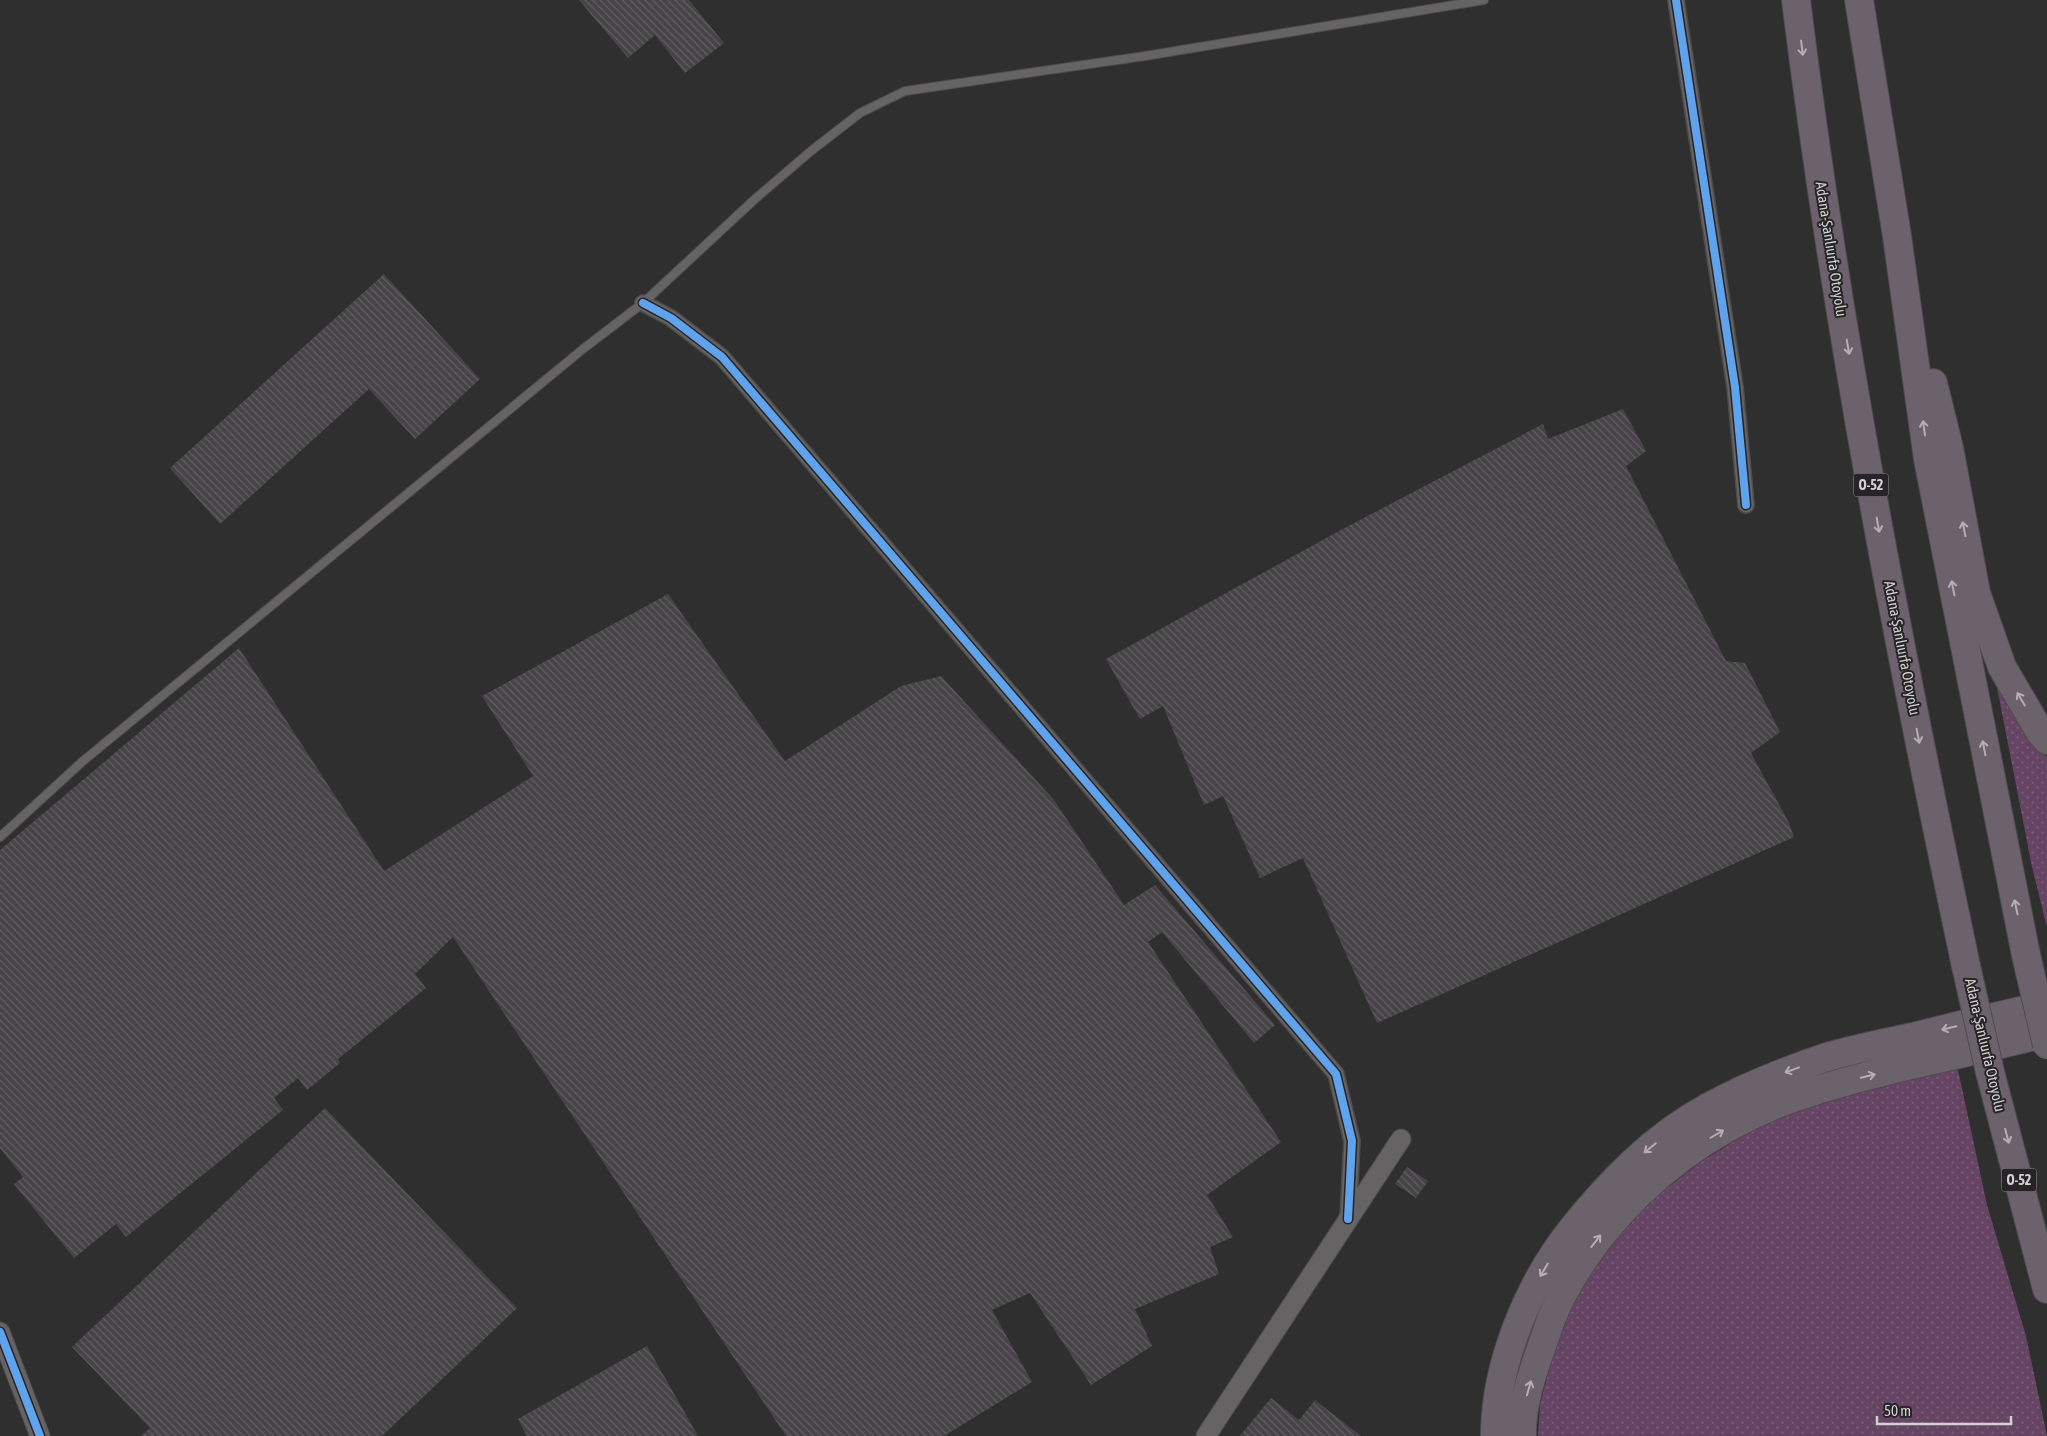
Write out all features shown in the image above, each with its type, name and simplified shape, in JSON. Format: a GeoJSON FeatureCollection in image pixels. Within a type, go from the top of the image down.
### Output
{"type":"FeatureCollection","features":[{"type":"Feature","properties":{"kind":"highway","name":"Adana-Şanlıurfa Otoyolu"},"geometry":{"type":"LineString","coordinates":[[1796,0],[1830,243],[1865,449],[1927,779],[1990,1072],[2047,1289]]}},
{"type":"Feature","properties":{"kind":"highway"},"geometry":{"type":"LineString","coordinates":[[1859,0],[1897,236],[1928,460],[2026,955],[2047,1045]]}},
{"type":"Feature","properties":{"kind":"highway"},"geometry":{"type":"LineString","coordinates":[[1897,236],[1949,448],[1976,592],[2002,667],[2040,732],[2047,740]]}},
{"type":"Feature","properties":{"kind":"highway"},"geometry":{"type":"LineString","coordinates":[[1495,1436],[1500,1392],[1510,1348],[1526,1305],[1542,1271],[1594,1202],[1633,1162],[1666,1135],[1706,1108],[1764,1080],[1828,1057],[2047,1005]]}},
{"type":"Feature","properties":{"kind":"highway"},"geometry":{"type":"LineString","coordinates":[[1522,1436],[1527,1394],[1539,1353],[1552,1314],[1568,1282],[1587,1253],[1617,1216],[1646,1185],[1679,1159],[1717,1134],[1785,1102],[1846,1081],[2047,1033]]}},
{"type":"Feature","properties":{"kind":"street"},"geometry":{"type":"LineString","coordinates":[[1676,0],[1735,387],[1746,506]]}},
{"type":"Feature","properties":{"kind":"street"},"geometry":{"type":"LineString","coordinates":[[643,303],[671,318],[722,357],[1336,1074],[1352,1141],[1348,1219]]}},
{"type":"Feature","properties":{"kind":"street"},"geometry":{"type":"LineString","coordinates":[[1206,1436],[1401,1139]]}},
{"type":"Feature","properties":{"kind":"street"},"geometry":{"type":"LineString","coordinates":[[0,1332],[40,1436]]}},
{"type":"Feature","properties":{"kind":"lane"},"geometry":{"type":"LineString","coordinates":[[0,837],[83,761],[583,349],[643,303],[756,199],[811,151],[860,113],[905,92],[1145,56],[1484,0]]}},
{"type":"Feature","properties":{"kind":"shaded area"},"geometry":{"type":"Polygon","coordinates":[[[1996,682],[2033,741],[2047,757],[2047,927],[2032,867],[1996,682]]]}},
{"type":"Feature","properties":{"kind":"shaded area"},"geometry":{"type":"Polygon","coordinates":[[[1957,1065],[1987,1205],[2026,1336],[2047,1436],[1538,1436],[1540,1404],[1557,1340],[1584,1283],[1611,1245],[1653,1199],[1699,1163],[1757,1127],[1821,1101],[1957,1065]]]}},
{"type":"Feature","properties":{"kind":"building"},"geometry":{"type":"Polygon","coordinates":[[[579,0],[689,0],[724,43],[685,73],[655,35],[628,58],[579,0]]]}},
{"type":"Feature","properties":{"kind":"building"},"geometry":{"type":"Polygon","coordinates":[[[384,274],[480,379],[415,439],[369,389],[220,524],[170,468],[384,274]]]}},
{"type":"Feature","properties":{"kind":"building"},"geometry":{"type":"Polygon","coordinates":[[[1623,409],[1646,451],[1626,466],[1726,661],[1745,663],[1780,732],[1751,753],[1788,821],[1794,837],[1377,1023],[1303,858],[1260,878],[1223,796],[1204,805],[1163,706],[1140,719],[1106,659],[1339,531],[1543,424],[1548,439],[1623,409]]]}},
{"type":"Feature","properties":{"kind":"building"},"geometry":{"type":"Polygon","coordinates":[[[668,594],[785,761],[901,686],[941,676],[1054,800],[1124,905],[1155,885],[1275,1025],[1254,1043],[1162,932],[1148,942],[1281,1142],[1207,1195],[1233,1237],[1210,1247],[1219,1274],[1135,1309],[1152,1346],[1091,1385],[1030,1293],[992,1310],[1032,1382],[944,1436],[786,1436],[453,937],[415,974],[426,988],[338,1059],[340,1063],[307,1090],[298,1078],[274,1098],[283,1110],[126,1237],[116,1224],[74,1258],[14,1184],[23,1177],[0,1148],[0,850],[239,648],[384,871],[533,776],[482,696],[668,594]]]}},
{"type":"Feature","properties":{"kind":"building"},"geometry":{"type":"Polygon","coordinates":[[[325,1108],[517,1308],[382,1436],[141,1436],[150,1428],[72,1347],[325,1108]]]}},
{"type":"Feature","properties":{"kind":"building"},"geometry":{"type":"Polygon","coordinates":[[[1407,1167],[1428,1181],[1416,1198],[1395,1184],[1407,1167]]]}},
{"type":"Feature","properties":{"kind":"building"},"geometry":{"type":"Polygon","coordinates":[[[647,1346],[698,1436],[527,1436],[518,1419],[647,1346]]]}},
{"type":"Feature","properties":{"kind":"building"},"geometry":{"type":"Polygon","coordinates":[[[1271,1398],[1299,1420],[1315,1400],[1361,1436],[1240,1436],[1271,1398]]]}},
{"type":"Feature","properties":{"kind":"cycle path"},"geometry":{"type":"LineString","coordinates":[[1676,0],[1735,387],[1746,505]]}},
{"type":"Feature","properties":{"kind":"cycle path"},"geometry":{"type":"LineString","coordinates":[[643,303],[671,318],[722,357],[1336,1074],[1352,1141],[1348,1219]]}},
{"type":"Feature","properties":{"kind":"cycle path"},"geometry":{"type":"LineString","coordinates":[[0,1332],[40,1436]]}}]}
